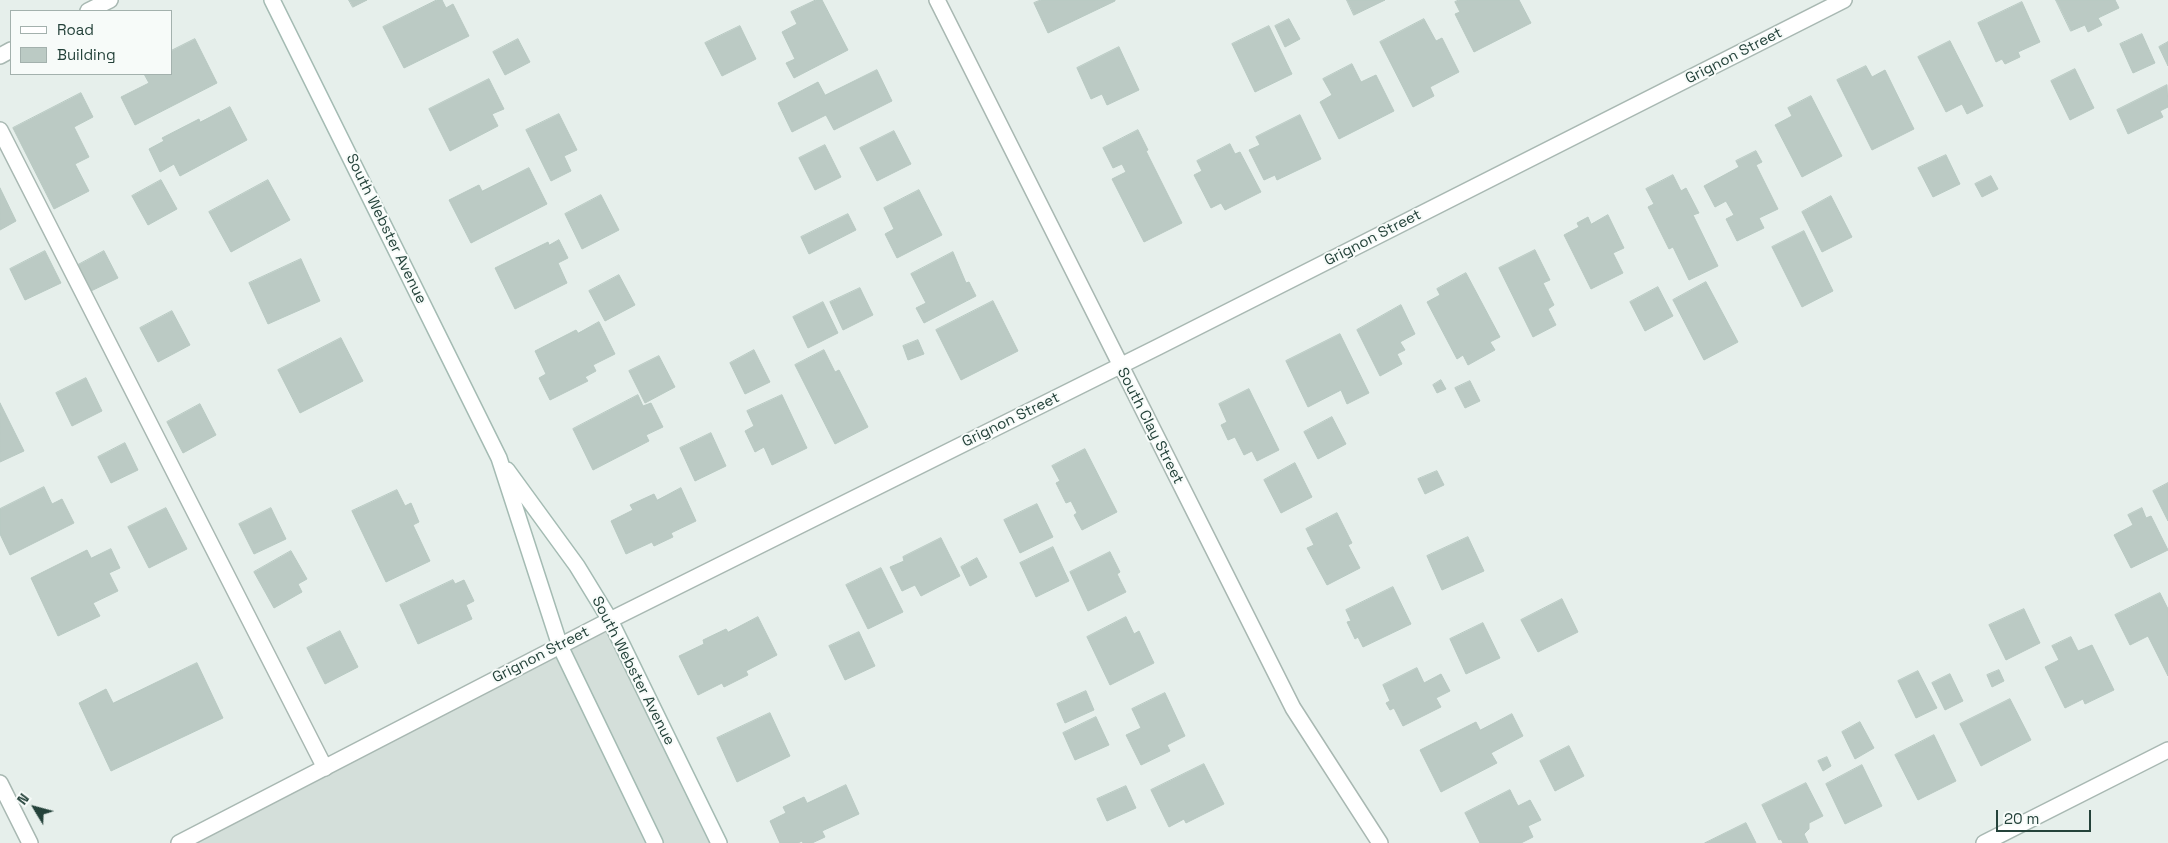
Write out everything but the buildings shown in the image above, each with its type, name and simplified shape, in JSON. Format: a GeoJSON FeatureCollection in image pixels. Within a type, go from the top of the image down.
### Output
{"type":"FeatureCollection","features":[{"type":"Feature","properties":{"kind":"street"},"geometry":{"type":"LineString","coordinates":[[90,10],[110,0]]}},
{"type":"Feature","properties":{"kind":"street","name":"South Webster Avenue"},"geometry":{"type":"LineString","coordinates":[[272,0],[499,458],[560,646],[655,843]]}},
{"type":"Feature","properties":{"kind":"street","name":"South Clay Street"},"geometry":{"type":"LineString","coordinates":[[937,0],[1293,708],[1380,843]]}},
{"type":"Feature","properties":{"kind":"street","name":"Grignon Street"},"geometry":{"type":"LineString","coordinates":[[179,843],[610,620],[1120,366],[1844,0]]}},
{"type":"Feature","properties":{"kind":"street"},"geometry":{"type":"LineString","coordinates":[[0,130],[325,768]]}},
{"type":"Feature","properties":{"kind":"street","name":"South Webster Avenue"},"geometry":{"type":"LineString","coordinates":[[499,458],[577,566],[610,620],[719,843]]}},
{"type":"Feature","properties":{"kind":"street"},"geometry":{"type":"LineString","coordinates":[[1984,843],[2168,750]]}},
{"type":"Feature","properties":{"kind":"street"},"geometry":{"type":"LineString","coordinates":[[0,783],[30,843]]}},
{"type":"Feature","properties":{"kind":"shaded area"},"geometry":{"type":"Polygon","coordinates":[[[610,620],[719,843],[179,843],[610,620]]]}}]}
